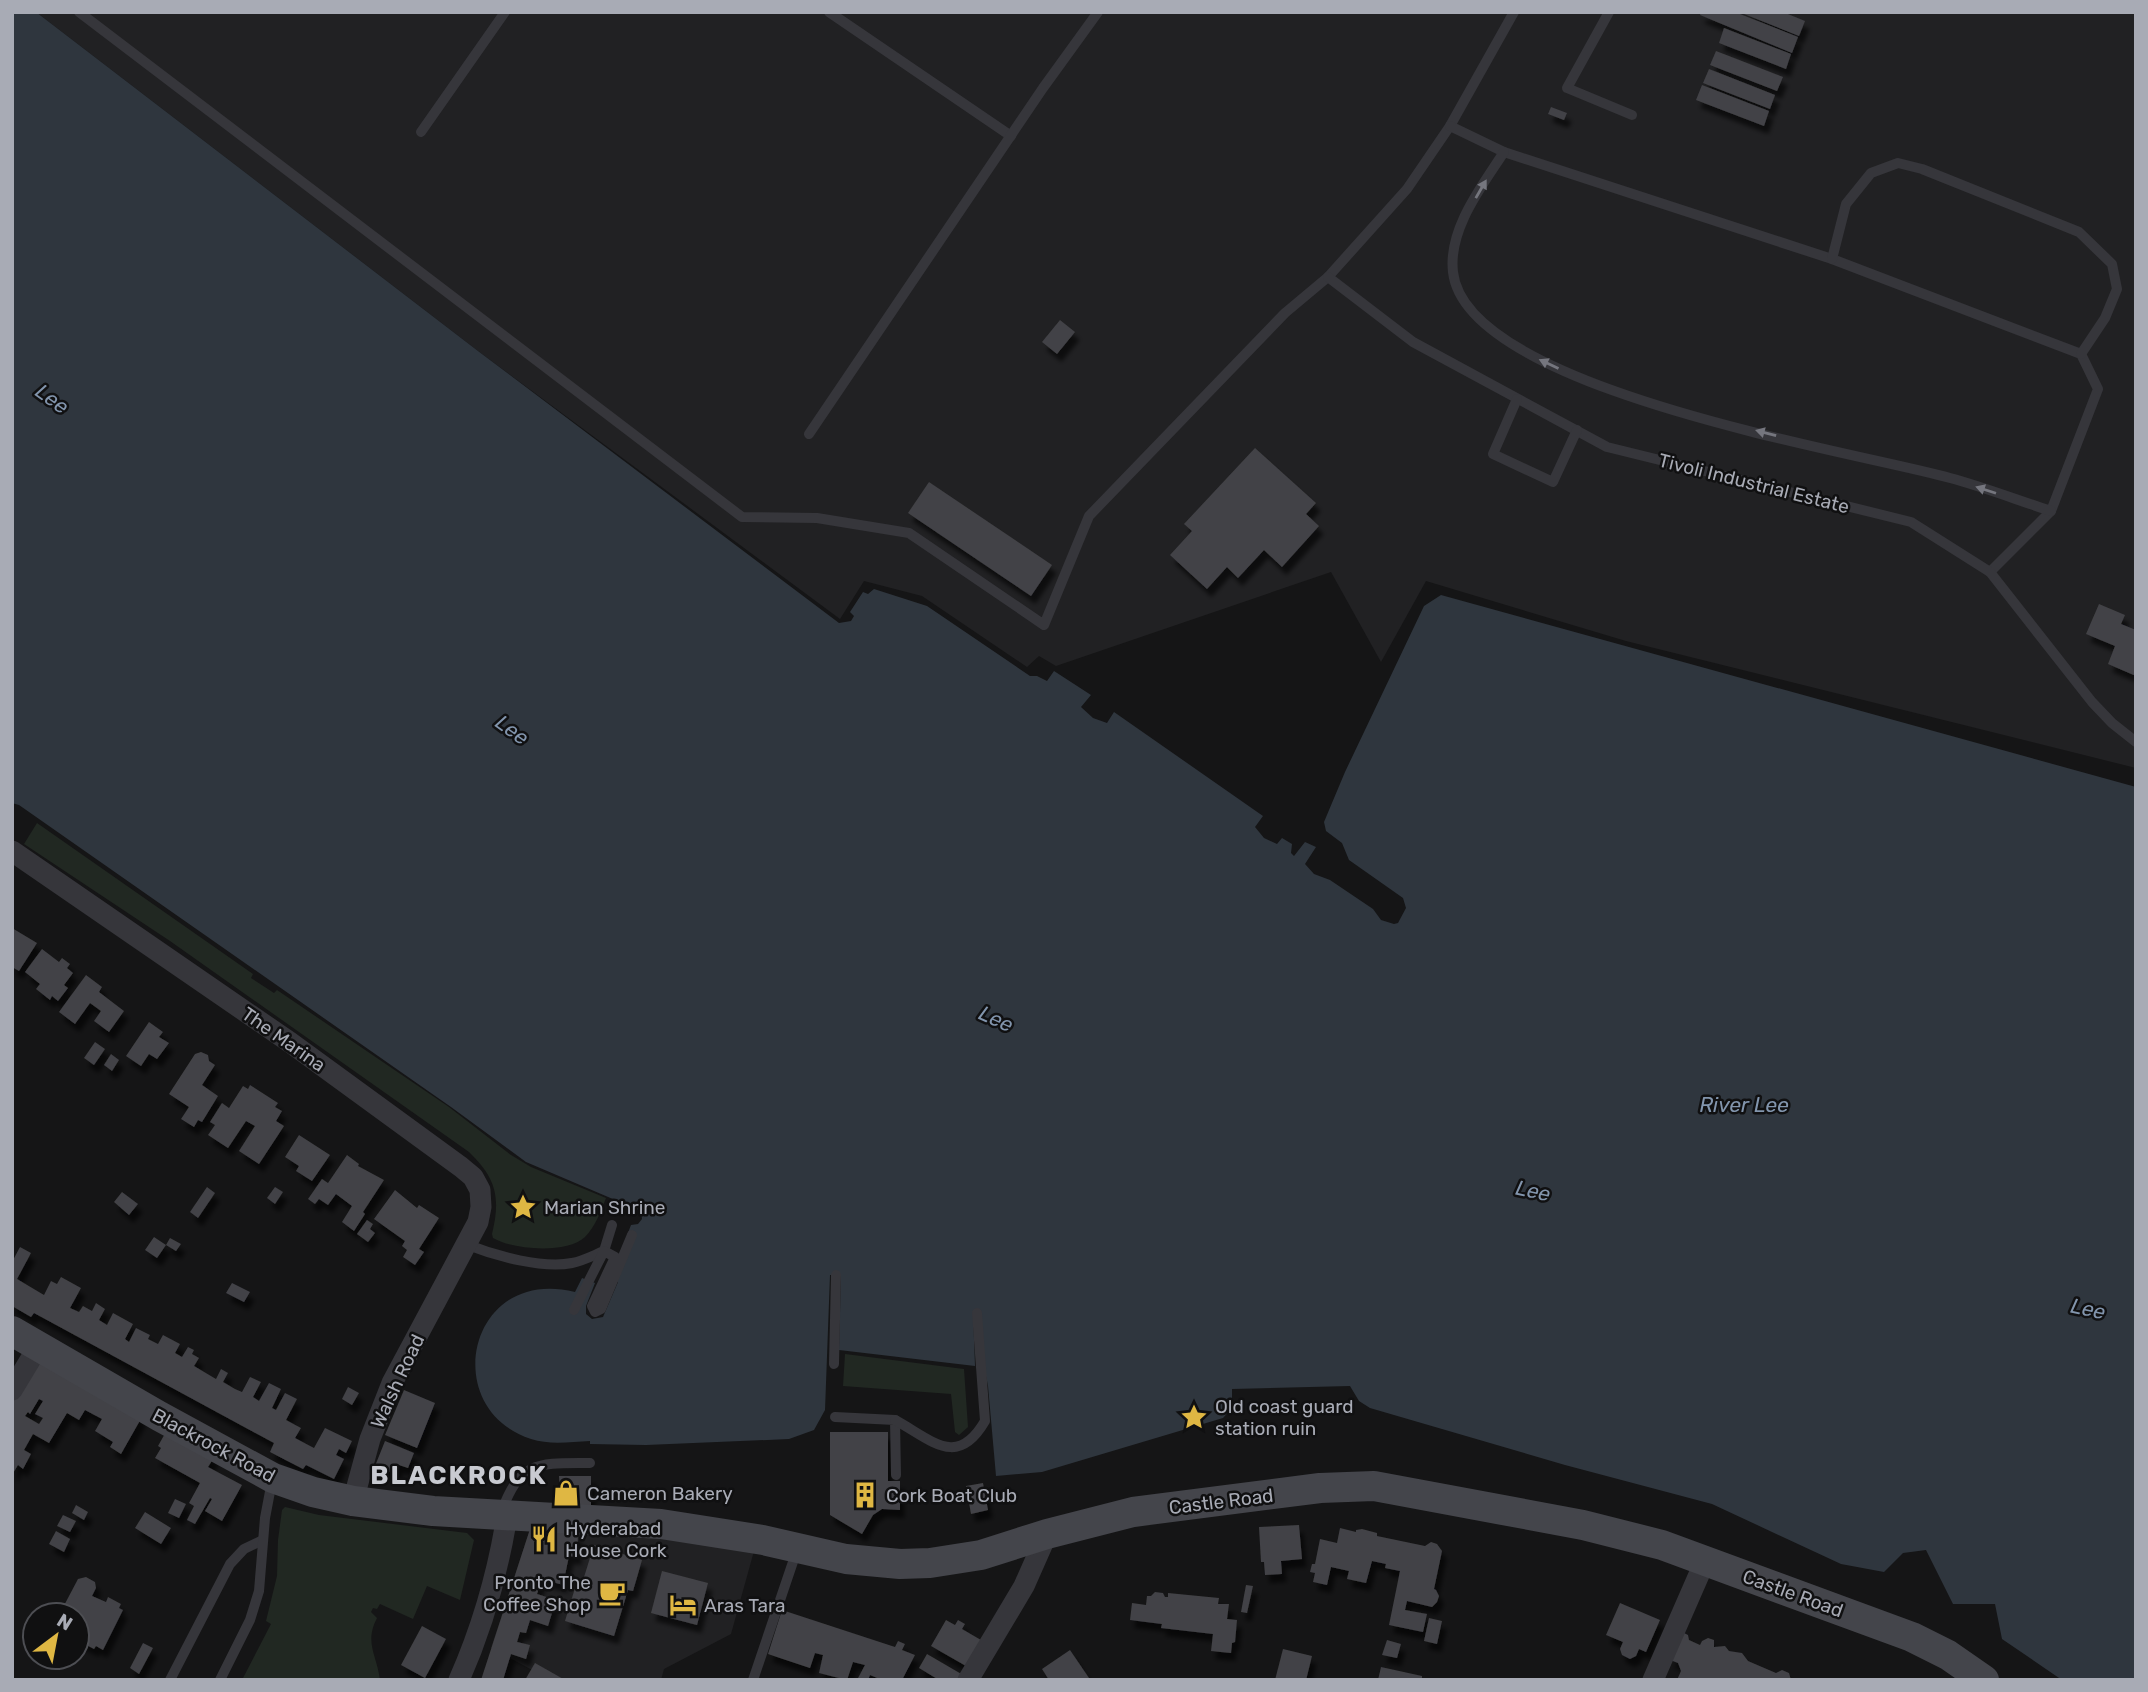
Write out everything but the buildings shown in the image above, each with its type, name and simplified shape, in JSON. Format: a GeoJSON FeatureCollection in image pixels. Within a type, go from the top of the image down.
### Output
{"type":"FeatureCollection","features":[{"type":"Feature","properties":{"kind":"main road","name":"Blackrock Road"},"geometry":{"type":"LineString","coordinates":[[12,1331],[273,1478],[313,1492],[353,1501],[433,1511]]}},
{"type":"Feature","properties":{"kind":"main road","name":"Castle Road"},"geometry":{"type":"LineString","coordinates":[[433,1511],[661,1524],[740,1536],[867,1562],[930,1563],[981,1555],[1047,1534],[1133,1512],[1357,1485],[1460,1501],[1623,1534],[1912,1637],[1948,1655],[1984,1680]]}},
{"type":"Feature","properties":{"kind":"street","name":"The Marina"},"geometry":{"type":"LineString","coordinates":[[12,851],[291,1043],[472,1177],[480,1190],[481,1207],[478,1222],[456,1267]]}},
{"type":"Feature","properties":{"kind":"street","name":"Walsh Road"},"geometry":{"type":"LineString","coordinates":[[353,1501],[370,1439],[392,1383],[456,1267]]}},
{"type":"Feature","properties":{"kind":"street"},"geometry":{"type":"LineString","coordinates":[[12,1390],[38,1347]]}},
{"type":"Feature","properties":{"kind":"street"},"geometry":{"type":"LineString","coordinates":[[459,1680],[489,1595],[503,1516]]}},
{"type":"Feature","properties":{"kind":"street"},"geometry":{"type":"LineString","coordinates":[[968,1680],[1024,1586],[1047,1534]]}},
{"type":"Feature","properties":{"kind":"street"},"geometry":{"type":"LineString","coordinates":[[1653,1680],[1705,1561]]}},
{"type":"Feature","properties":{"kind":"lane"},"geometry":{"type":"LineString","coordinates":[[79,12],[742,517],[817,518],[909,533],[1044,625],[1089,516],[1285,313],[1328,277],[1407,189],[1450,126],[1514,12]]}},
{"type":"Feature","properties":{"kind":"lane"},"geometry":{"type":"LineString","coordinates":[[421,132],[505,12]]}},
{"type":"Feature","properties":{"kind":"lane"},"geometry":{"type":"LineString","coordinates":[[829,12],[1011,136]]}},
{"type":"Feature","properties":{"kind":"lane"},"geometry":{"type":"LineString","coordinates":[[809,434],[1098,12]]}},
{"type":"Feature","properties":{"kind":"lane"},"geometry":{"type":"LineString","coordinates":[[1609,12],[1567,88],[1632,115]]}},
{"type":"Feature","properties":{"kind":"lane"},"geometry":{"type":"LineString","coordinates":[[1450,126],[1504,152],[1832,259],[2081,354],[2098,389],[2051,511],[1990,572]]}},
{"type":"Feature","properties":{"kind":"lane"},"geometry":{"type":"LineString","coordinates":[[1504,152],[1477,194],[1462,224],[1454,249],[1453,271],[1462,295],[1476,316],[1494,333],[1516,347],[1581,378],[1663,407],[1951,478],[2051,511]]}},
{"type":"Feature","properties":{"kind":"lane"},"geometry":{"type":"LineString","coordinates":[[1832,259],[1846,204],[1871,173],[1898,163],[1922,169],[2080,233],[2112,264],[2117,289],[2105,318],[2081,354]]}},
{"type":"Feature","properties":{"kind":"lane","name":"Tivoli Industrial Estate"},"geometry":{"type":"LineString","coordinates":[[1328,277],[1413,342],[1608,447],[1911,522],[1990,572],[2092,702],[2136,742]]}},
{"type":"Feature","properties":{"kind":"lane"},"geometry":{"type":"LineString","coordinates":[[1517,399],[1493,454],[1553,482],[1577,430]]}},
{"type":"Feature","properties":{"kind":"lane"},"geometry":{"type":"LineString","coordinates":[[574,1310],[604,1251],[612,1224]]}},
{"type":"Feature","properties":{"kind":"lane"},"geometry":{"type":"LineString","coordinates":[[468,1245],[511,1258],[550,1264],[572,1263],[604,1251],[615,1257],[592,1306],[595,1312],[601,1309],[632,1235]]}},
{"type":"Feature","properties":{"kind":"lane"},"geometry":{"type":"LineString","coordinates":[[834,1364],[836,1275]]}},
{"type":"Feature","properties":{"kind":"lane"},"geometry":{"type":"LineString","coordinates":[[835,1417],[895,1420],[948,1449],[960,1447],[980,1430],[985,1421],[977,1313]]}},
{"type":"Feature","properties":{"kind":"lane"},"geometry":{"type":"LineString","coordinates":[[895,1420],[896,1475]]}},
{"type":"Feature","properties":{"kind":"lane"},"geometry":{"type":"LineString","coordinates":[[503,1516],[513,1484],[529,1470],[544,1464],[590,1463]]}},
{"type":"Feature","properties":{"kind":"lane"},"geometry":{"type":"LineString","coordinates":[[220,1680],[250,1620],[259,1591],[263,1539],[273,1478]]}},
{"type":"Feature","properties":{"kind":"lane"},"geometry":{"type":"LineString","coordinates":[[170,1680],[230,1564],[244,1549],[263,1539]]}},
{"type":"Feature","properties":{"kind":"lane"},"geometry":{"type":"LineString","coordinates":[[753,1680],[797,1547]]}},
{"type":"Feature","properties":{"kind":"shaded area"},"geometry":{"type":"Polygon","coordinates":[[[36,12],[2136,12],[2136,768],[1626,641],[1426,581],[1381,662],[1331,572],[1056,666],[1039,656],[1027,667],[922,596],[864,581],[840,619],[478,351],[36,12]]]}},
{"type":"Feature","properties":{"kind":"shaded area"},"geometry":{"type":"Polygon","coordinates":[[[37,823],[253,974],[251,978],[274,993],[277,990],[449,1107],[511,1155],[531,1167],[606,1198],[589,1233],[577,1242],[553,1248],[513,1245],[493,1238],[496,1209],[494,1189],[485,1171],[469,1152],[170,941],[24,844],[37,823]]]}},
{"type":"Feature","properties":{"kind":"shaded area"},"geometry":{"type":"Polygon","coordinates":[[[845,1354],[964,1369],[968,1427],[959,1435],[955,1432],[951,1394],[843,1386],[845,1354]]]}},
{"type":"Feature","properties":{"kind":"shaded area"},"geometry":{"type":"Polygon","coordinates":[[[285,1507],[319,1515],[467,1533],[474,1540],[460,1600],[427,1586],[413,1619],[380,1604],[377,1609],[373,1608],[371,1612],[377,1618],[371,1642],[380,1680],[242,1680],[271,1624],[266,1621],[277,1576],[278,1540],[282,1510],[285,1507]]]}},
{"type":"Feature","properties":{"kind":"shaded area"},"geometry":{"type":"Polygon","coordinates":[[[530,1529],[608,1537],[612,1532],[754,1551],[731,1634],[664,1669],[661,1680],[551,1680],[491,1648],[530,1529]]]}},
{"type":"Feature","properties":{"kind":"water","name":"River Lee"},"geometry":{"type":"Polygon","coordinates":[[[12,12],[36,12],[478,351],[839,623],[851,621],[854,616],[850,612],[863,592],[868,594],[874,589],[927,606],[1030,676],[1047,681],[1054,671],[1091,695],[1081,707],[1093,718],[1107,723],[1114,712],[1263,816],[1255,827],[1264,838],[1277,844],[1282,838],[1292,844],[1291,853],[1294,856],[1305,842],[1316,847],[1305,864],[1314,874],[1330,880],[1373,909],[1381,920],[1398,923],[1406,908],[1403,898],[1349,860],[1342,843],[1326,831],[1324,822],[1424,606],[1441,595],[2136,787],[2136,1680],[2062,1680],[2002,1639],[1995,1604],[1953,1604],[1926,1550],[1903,1553],[1884,1572],[1841,1564],[1712,1504],[1565,1465],[1370,1408],[1359,1401],[1350,1386],[1232,1389],[1232,1408],[1223,1418],[1042,1472],[996,1476],[988,1386],[973,1312],[975,1366],[839,1350],[841,1275],[830,1275],[825,1410],[814,1430],[789,1439],[646,1445],[590,1444],[590,1441],[538,1441],[502,1423],[483,1399],[476,1372],[478,1344],[490,1318],[510,1299],[539,1289],[575,1292],[582,1278],[595,1283],[586,1306],[586,1314],[592,1319],[603,1317],[618,1282],[611,1278],[631,1225],[638,1224],[642,1219],[641,1211],[526,1162],[19,805],[12,803],[12,12]]]}},
{"type":"Feature","properties":{"kind":"place","name":"Marian Shrine"},"geometry":{"type":"Point","coordinates":[523,1207]}},
{"type":"Feature","properties":{"kind":"place","name":"Old coast guard station ruin"},"geometry":{"type":"Point","coordinates":[1194,1417]}},
{"type":"Feature","properties":{"kind":"place","name":"Cameron Bakery"},"geometry":{"type":"Point","coordinates":[566,1493]}},
{"type":"Feature","properties":{"kind":"place","name":"Cork Boat Club"},"geometry":{"type":"Point","coordinates":[865,1495]}},
{"type":"Feature","properties":{"kind":"place","name":"Hyderabad House Cork"},"geometry":{"type":"Point","coordinates":[544,1539]}},
{"type":"Feature","properties":{"kind":"place","name":"Pronto The Coffee Shop"},"geometry":{"type":"Point","coordinates":[612,1593]}},
{"type":"Feature","properties":{"kind":"place","name":"Aras Tara"},"geometry":{"type":"Point","coordinates":[683,1605]}},
{"type":"Feature","properties":{"kind":"district","name":"BLACKROCK"},"geometry":{"type":"Point","coordinates":[459,1475]}},
{"type":"Feature","properties":{"kind":"water label","name":"Lee"},"geometry":{"type":"Point","coordinates":[52,399]}},
{"type":"Feature","properties":{"kind":"water label","name":"Lee"},"geometry":{"type":"Point","coordinates":[512,730]}},
{"type":"Feature","properties":{"kind":"water label","name":"Lee"},"geometry":{"type":"Point","coordinates":[996,1019]}},
{"type":"Feature","properties":{"kind":"water label","name":"Lee"},"geometry":{"type":"Point","coordinates":[1533,1191]}},
{"type":"Feature","properties":{"kind":"water label","name":"Lee"},"geometry":{"type":"Point","coordinates":[2088,1309]}}]}
